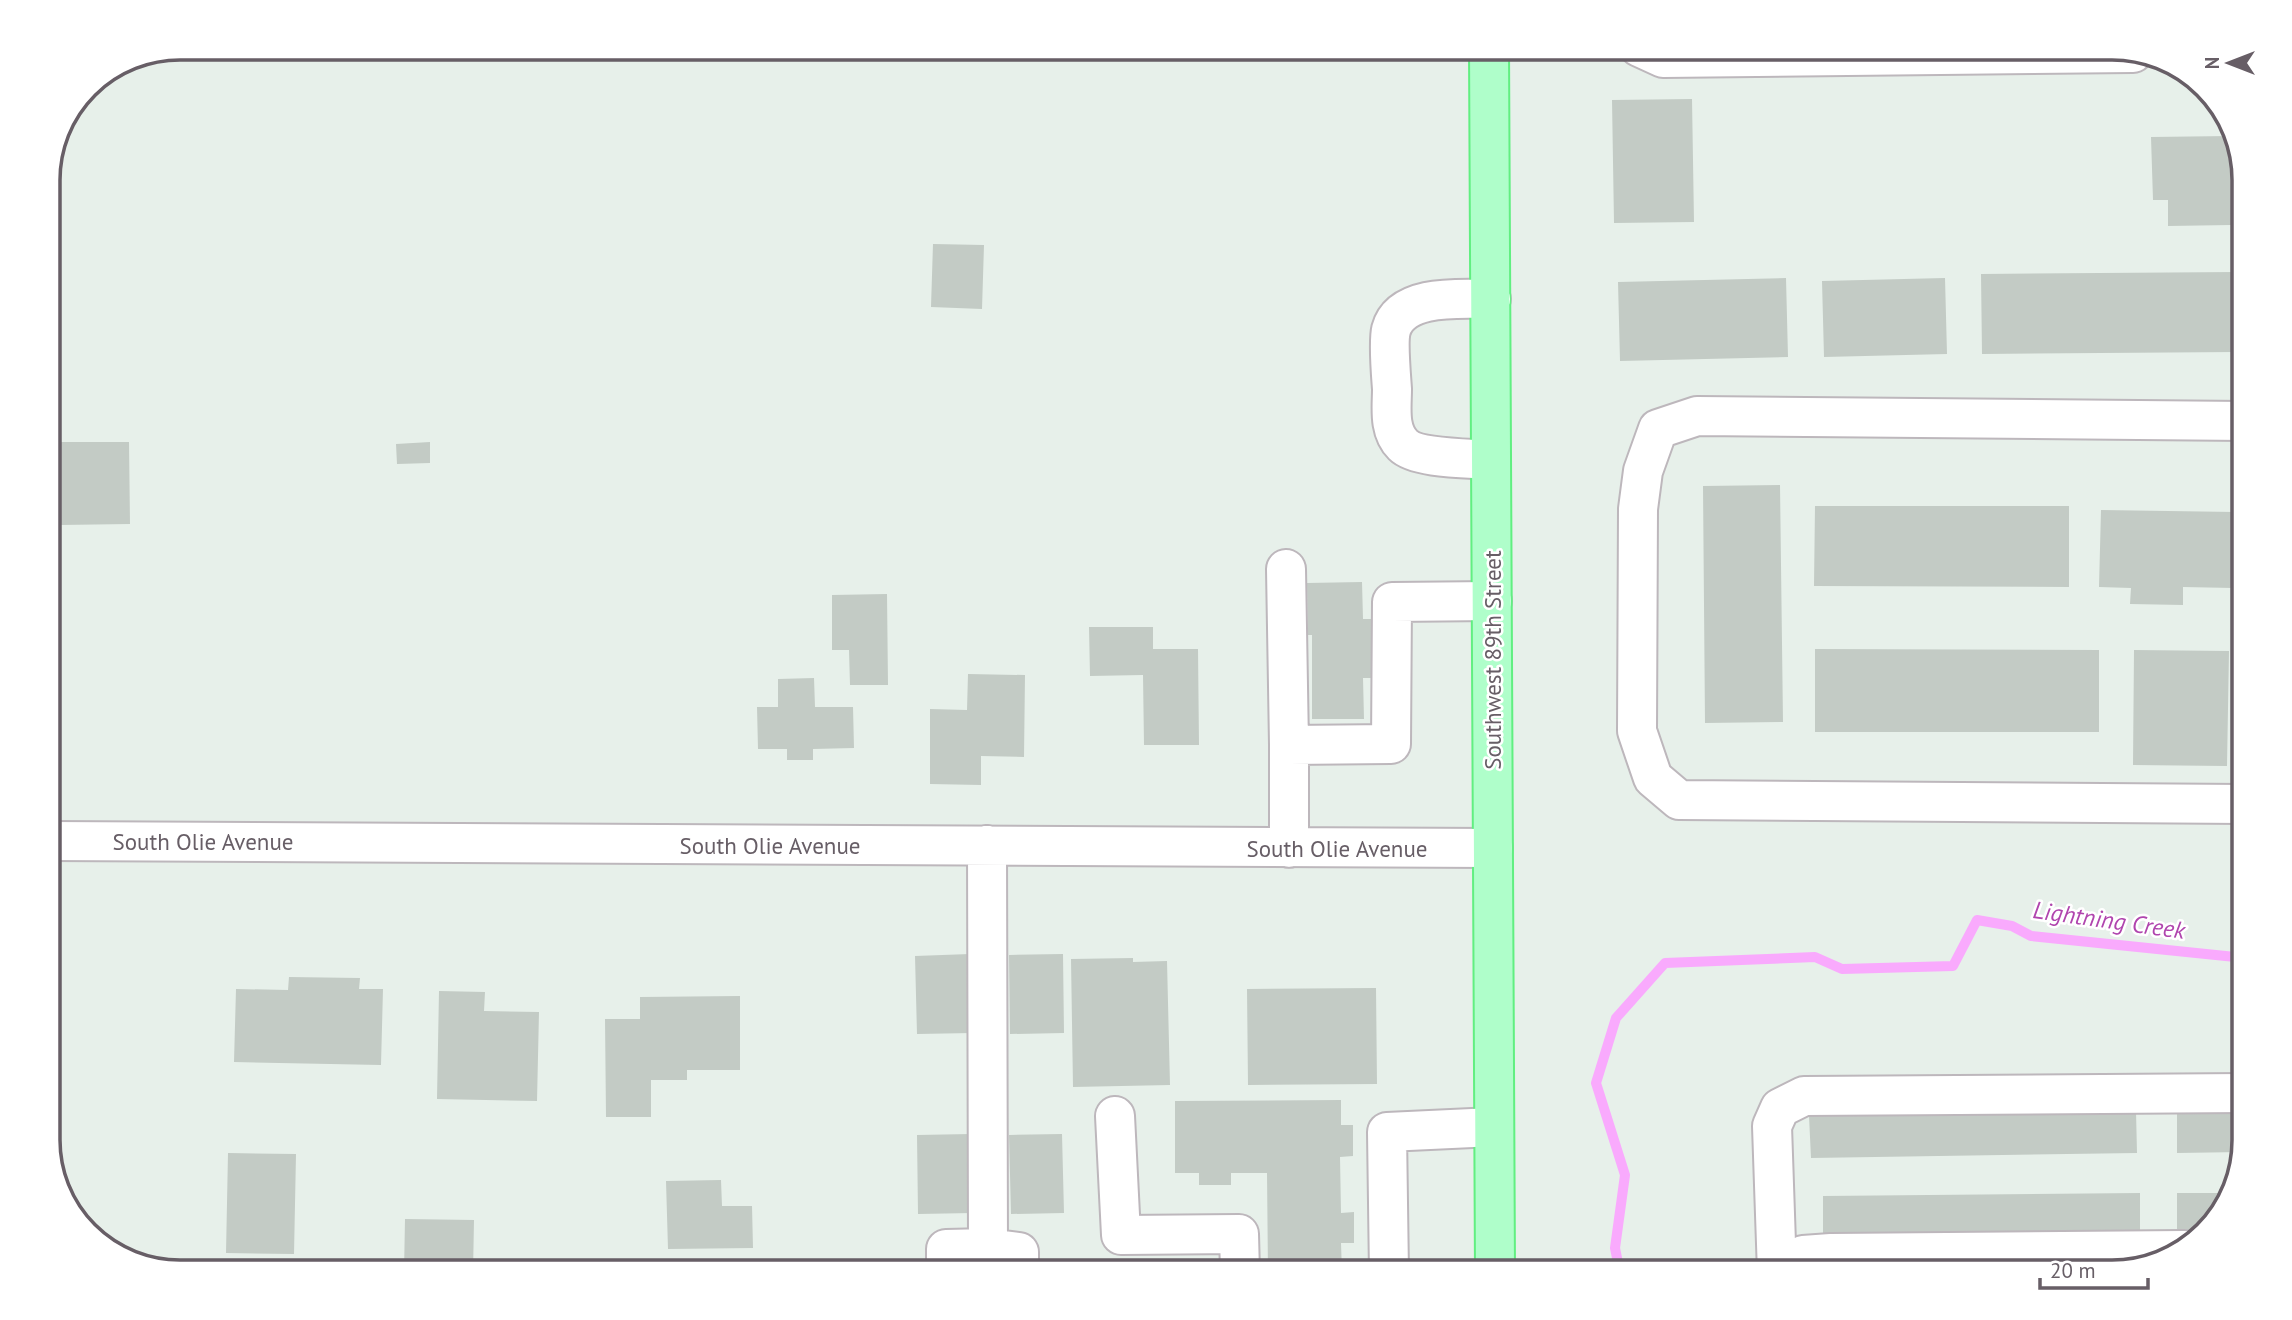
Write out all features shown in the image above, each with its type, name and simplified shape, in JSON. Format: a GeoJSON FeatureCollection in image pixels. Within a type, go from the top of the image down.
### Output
{"type":"FeatureCollection","features":[{"type":"Feature","properties":{"kind":"main road","name":"Southwest 89th Street"},"geometry":{"type":"LineString","coordinates":[[1489,60],[1495,1260]]}},
{"type":"Feature","properties":{"kind":"street"},"geometry":{"type":"LineString","coordinates":[[1491,299],[1418,303],[1401,315],[1391,329],[1392,425],[1404,446],[1427,455],[1492,460]]}},
{"type":"Feature","properties":{"kind":"street"},"geometry":{"type":"LineString","coordinates":[[2232,421],[1697,416],[1658,429],[1643,471],[1638,509],[1637,731],[1653,778],[1679,800],[2232,804]]}},
{"type":"Feature","properties":{"kind":"street"},"geometry":{"type":"LineString","coordinates":[[1286,569],[1289,848]]}},
{"type":"Feature","properties":{"kind":"street"},"geometry":{"type":"LineString","coordinates":[[1289,745],[1391,744],[1392,602],[1492,601]]}},
{"type":"Feature","properties":{"kind":"street","name":"South Olie Avenue"},"geometry":{"type":"LineString","coordinates":[[60,841],[1493,848]]}},
{"type":"Feature","properties":{"kind":"street"},"geometry":{"type":"LineString","coordinates":[[987,845],[988,1248]]}},
{"type":"Feature","properties":{"kind":"street"},"geometry":{"type":"LineString","coordinates":[[1776,1260],[1772,1126],[1780,1108],[1804,1096],[2232,1093]]}},
{"type":"Feature","properties":{"kind":"street"},"geometry":{"type":"LineString","coordinates":[[1115,1116],[1121,1235],[1239,1234],[1240,1260]]}},
{"type":"Feature","properties":{"kind":"street"},"geometry":{"type":"LineString","coordinates":[[1389,1260],[1387,1132],[1494,1127]]}},
{"type":"Feature","properties":{"kind":"street"},"geometry":{"type":"LineString","coordinates":[[946,1260],[946,1249],[988,1248],[1019,1252],[1019,1260]]}},
{"type":"Feature","properties":{"kind":"street"},"geometry":{"type":"LineString","coordinates":[[1795,1260],[1803,1255],[1831,1253],[2160,1250]]}},
{"type":"Feature","properties":{"kind":"building"},"geometry":{"type":"Polygon","coordinates":[[[1692,99],[1694,222],[1614,223],[1612,100],[1692,99]]]}},
{"type":"Feature","properties":{"kind":"building"},"geometry":{"type":"Polygon","coordinates":[[[2224,136],[2230,158],[2231,225],[2168,226],[2168,200],[2153,200],[2151,137],[2224,136]]]}},
{"type":"Feature","properties":{"kind":"building"},"geometry":{"type":"Polygon","coordinates":[[[933,244],[984,245],[982,309],[931,307],[933,244]]]}},
{"type":"Feature","properties":{"kind":"building"},"geometry":{"type":"Polygon","coordinates":[[[2232,272],[2232,352],[1982,354],[1981,274],[2232,272]]]}},
{"type":"Feature","properties":{"kind":"building"},"geometry":{"type":"Polygon","coordinates":[[[1786,278],[1788,357],[1620,361],[1618,282],[1786,278]]]}},
{"type":"Feature","properties":{"kind":"building"},"geometry":{"type":"Polygon","coordinates":[[[1945,278],[1947,354],[1824,357],[1822,281],[1945,278]]]}},
{"type":"Feature","properties":{"kind":"building"},"geometry":{"type":"Polygon","coordinates":[[[60,442],[129,442],[130,524],[60,525],[60,442]]]}},
{"type":"Feature","properties":{"kind":"building"},"geometry":{"type":"Polygon","coordinates":[[[430,442],[430,463],[397,464],[396,444],[430,442]]]}},
{"type":"Feature","properties":{"kind":"building"},"geometry":{"type":"Polygon","coordinates":[[[1780,485],[1783,722],[1705,723],[1703,486],[1780,485]]]}},
{"type":"Feature","properties":{"kind":"building"},"geometry":{"type":"Polygon","coordinates":[[[1815,506],[2069,506],[2069,587],[1814,586],[1815,506]]]}},
{"type":"Feature","properties":{"kind":"building"},"geometry":{"type":"Polygon","coordinates":[[[2101,510],[2232,512],[2232,588],[2183,587],[2183,605],[2130,604],[2131,588],[2099,587],[2101,510]]]}},
{"type":"Feature","properties":{"kind":"building"},"geometry":{"type":"Polygon","coordinates":[[[1362,582],[1363,619],[1372,619],[1372,678],[1363,678],[1364,719],[1312,719],[1312,635],[1308,635],[1307,583],[1362,582]]]}},
{"type":"Feature","properties":{"kind":"building"},"geometry":{"type":"Polygon","coordinates":[[[887,594],[888,685],[850,685],[849,650],[832,650],[832,595],[887,594]]]}},
{"type":"Feature","properties":{"kind":"building"},"geometry":{"type":"Polygon","coordinates":[[[1089,627],[1153,627],[1153,649],[1198,649],[1199,745],[1144,745],[1143,675],[1090,676],[1089,627]]]}},
{"type":"Feature","properties":{"kind":"building"},"geometry":{"type":"Polygon","coordinates":[[[1815,649],[2099,650],[2099,732],[1815,732],[1815,649]]]}},
{"type":"Feature","properties":{"kind":"building"},"geometry":{"type":"Polygon","coordinates":[[[2134,650],[2229,651],[2227,766],[2133,765],[2134,650]]]}},
{"type":"Feature","properties":{"kind":"building"},"geometry":{"type":"Polygon","coordinates":[[[968,674],[1025,675],[1024,757],[981,756],[981,785],[930,784],[930,709],[967,710],[968,674]]]}},
{"type":"Feature","properties":{"kind":"building"},"geometry":{"type":"Polygon","coordinates":[[[814,678],[815,707],[853,707],[854,748],[813,749],[813,760],[787,760],[787,749],[758,749],[757,707],[778,707],[778,679],[814,678]]]}},
{"type":"Feature","properties":{"kind":"building"},"geometry":{"type":"Polygon","coordinates":[[[970,954],[972,1033],[917,1034],[915,956],[970,954]]]}},
{"type":"Feature","properties":{"kind":"building"},"geometry":{"type":"Polygon","coordinates":[[[1063,954],[1064,1033],[1010,1034],[1009,955],[1063,954]]]}},
{"type":"Feature","properties":{"kind":"building"},"geometry":{"type":"Polygon","coordinates":[[[1133,958],[1133,962],[1167,961],[1170,1085],[1073,1087],[1071,959],[1133,958]]]}},
{"type":"Feature","properties":{"kind":"building"},"geometry":{"type":"Polygon","coordinates":[[[289,977],[360,978],[359,989],[383,989],[381,1065],[234,1062],[236,989],[288,990],[289,977]]]}},
{"type":"Feature","properties":{"kind":"building"},"geometry":{"type":"Polygon","coordinates":[[[1376,988],[1377,1084],[1248,1085],[1247,989],[1376,988]]]}},
{"type":"Feature","properties":{"kind":"building"},"geometry":{"type":"Polygon","coordinates":[[[439,991],[485,992],[484,1011],[539,1012],[537,1101],[437,1099],[439,991]]]}},
{"type":"Feature","properties":{"kind":"building"},"geometry":{"type":"Polygon","coordinates":[[[740,996],[740,1070],[687,1070],[687,1080],[651,1080],[651,1117],[606,1117],[605,1019],[640,1019],[640,997],[740,996]]]}},
{"type":"Feature","properties":{"kind":"building"},"geometry":{"type":"Polygon","coordinates":[[[1341,1100],[1341,1125],[1353,1125],[1353,1156],[1340,1157],[1341,1213],[1354,1212],[1354,1243],[1341,1243],[1342,1260],[1268,1260],[1267,1173],[1231,1173],[1231,1185],[1199,1185],[1199,1173],[1175,1173],[1175,1101],[1341,1100]]]}},
{"type":"Feature","properties":{"kind":"building"},"geometry":{"type":"Polygon","coordinates":[[[2232,1110],[2231,1152],[2177,1153],[2177,1111],[2232,1110]]]}},
{"type":"Feature","properties":{"kind":"building"},"geometry":{"type":"Polygon","coordinates":[[[2136,1111],[2137,1153],[1811,1158],[1809,1116],[2136,1111]]]}},
{"type":"Feature","properties":{"kind":"building"},"geometry":{"type":"Polygon","coordinates":[[[971,1134],[972,1213],[918,1214],[917,1135],[971,1134]]]}},
{"type":"Feature","properties":{"kind":"building"},"geometry":{"type":"Polygon","coordinates":[[[1062,1134],[1064,1213],[1011,1214],[1009,1135],[1062,1134]]]}},
{"type":"Feature","properties":{"kind":"building"},"geometry":{"type":"Polygon","coordinates":[[[228,1153],[296,1154],[294,1254],[226,1253],[228,1153]]]}},
{"type":"Feature","properties":{"kind":"building"},"geometry":{"type":"Polygon","coordinates":[[[721,1180],[722,1206],[752,1206],[753,1248],[668,1249],[666,1181],[721,1180]]]}},
{"type":"Feature","properties":{"kind":"building"},"geometry":{"type":"Polygon","coordinates":[[[2140,1193],[2140,1236],[1823,1240],[1823,1196],[2140,1193]]]}},
{"type":"Feature","properties":{"kind":"building"},"geometry":{"type":"Polygon","coordinates":[[[2177,1193],[2220,1193],[2208,1214],[2186,1236],[2177,1236],[2177,1193]]]}},
{"type":"Feature","properties":{"kind":"building"},"geometry":{"type":"Polygon","coordinates":[[[405,1219],[474,1220],[473,1260],[404,1260],[405,1219]]]}},
{"type":"Feature","properties":{"kind":"waterway","name":"Lightning Creek"},"geometry":{"type":"LineString","coordinates":[[1617,1260],[1615,1248],[1625,1175],[1596,1083],[1616,1018],[1665,963],[1815,957],[1842,969],[1953,966],[1977,920],[2012,926],[2031,936],[2232,957]]}}]}
